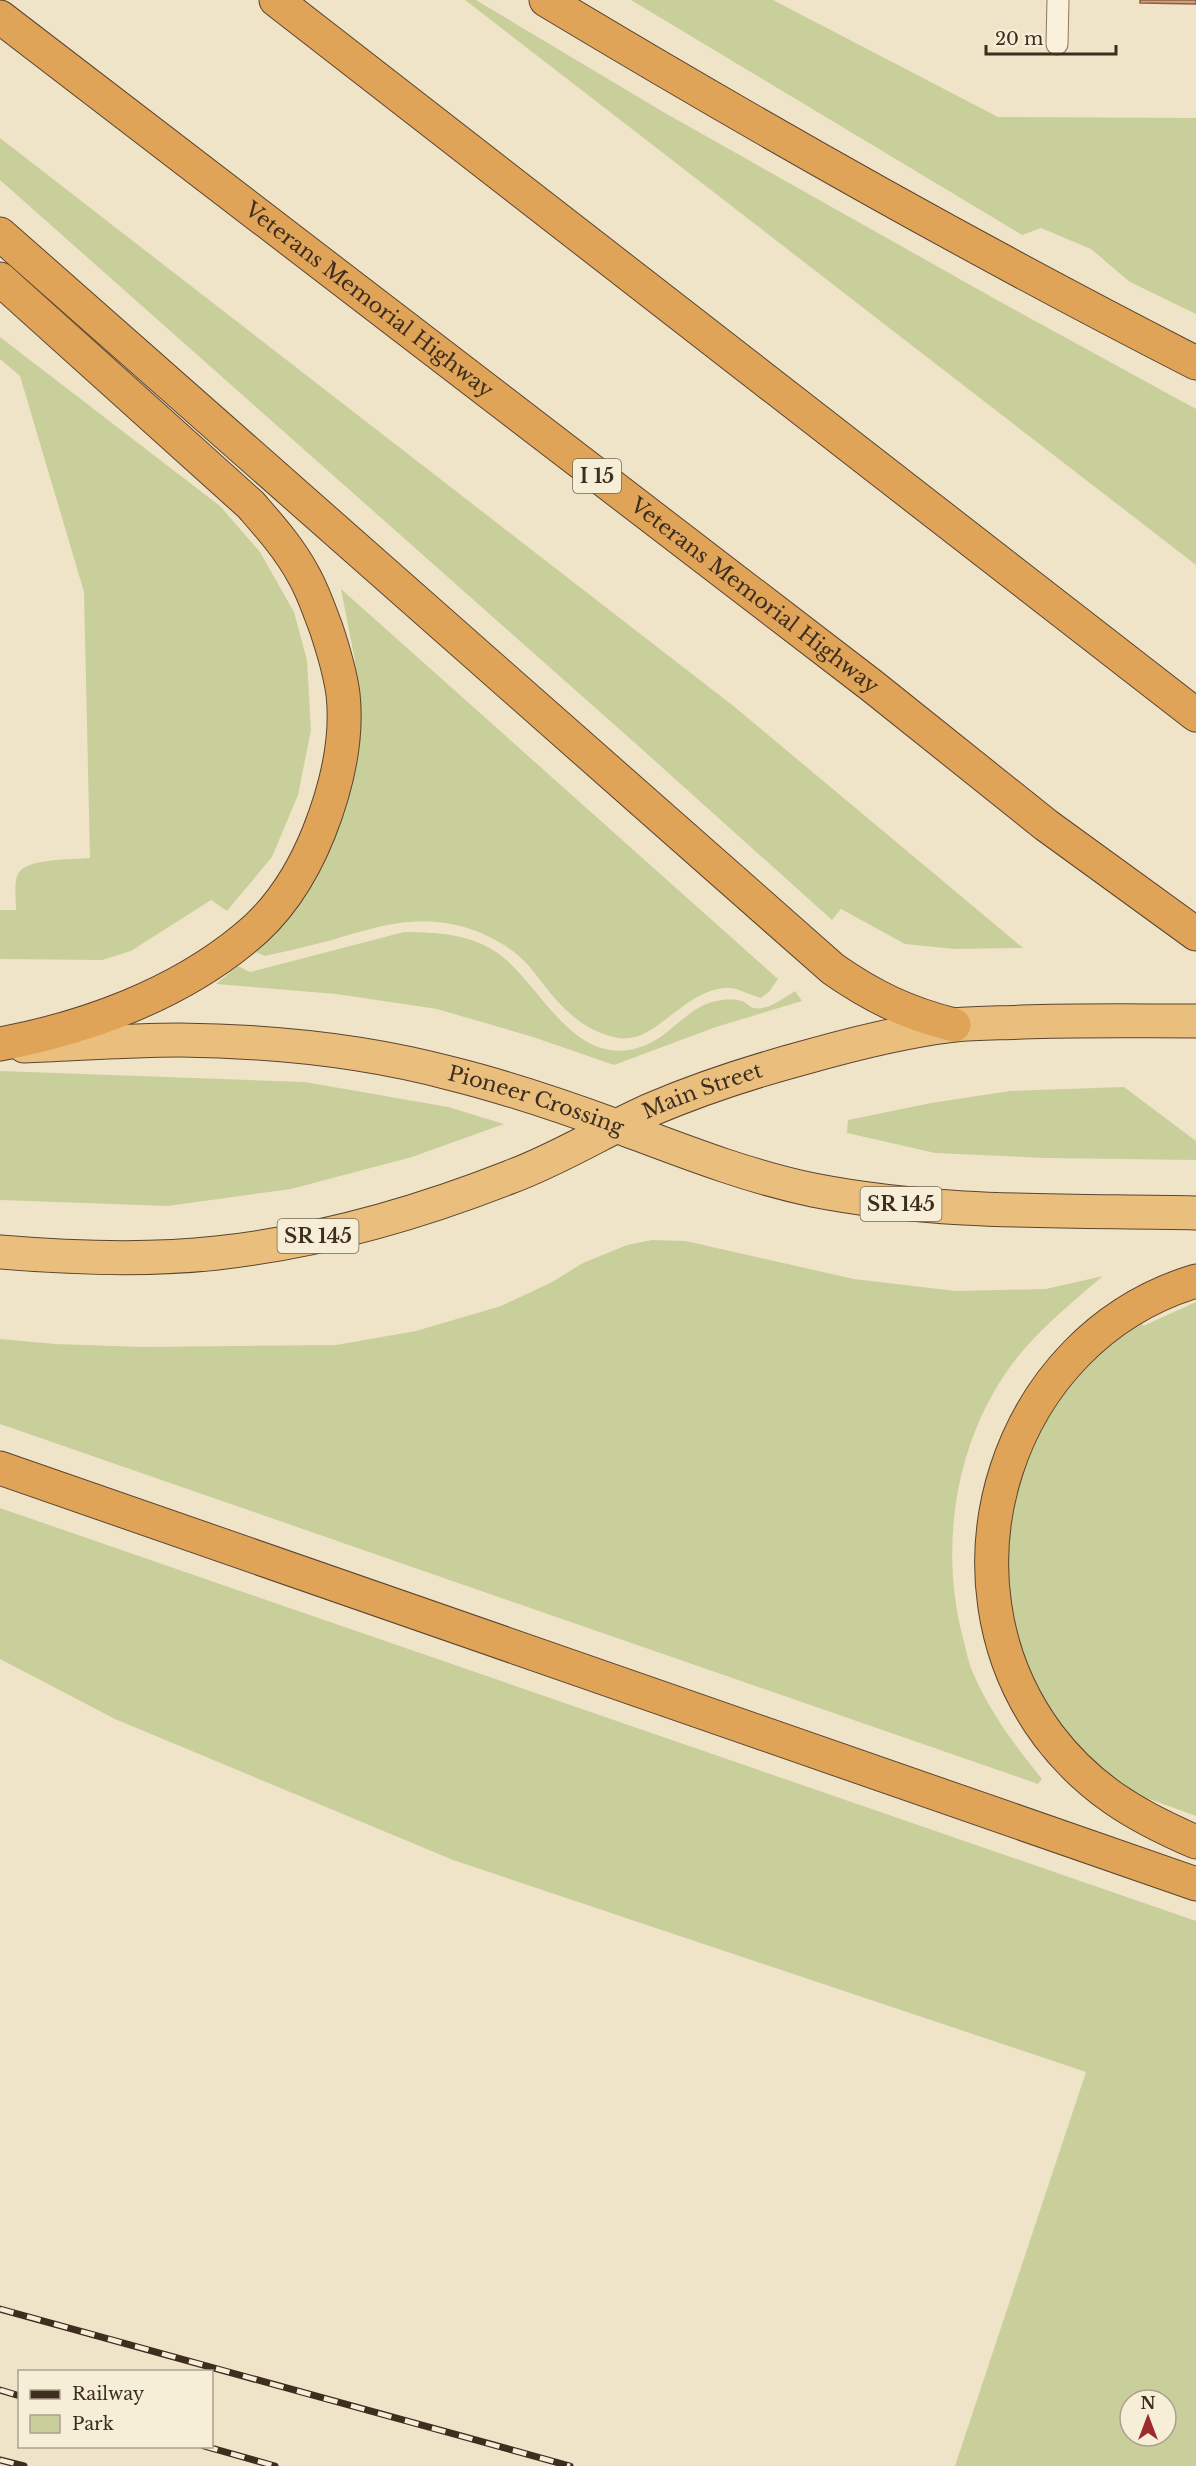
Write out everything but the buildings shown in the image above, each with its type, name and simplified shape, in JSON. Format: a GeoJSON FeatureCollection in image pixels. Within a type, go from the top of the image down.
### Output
{"type":"FeatureCollection","features":[{"type":"Feature","properties":{"kind":"highway"},"geometry":{"type":"LineString","coordinates":[[276,0],[1196,715]]}},
{"type":"Feature","properties":{"kind":"highway"},"geometry":{"type":"LineString","coordinates":[[546,0],[700,92],[941,229],[1196,363]]}},
{"type":"Feature","properties":{"kind":"highway","name":"Veterans Memorial Highway"},"geometry":{"type":"LineString","coordinates":[[0,17],[871,685],[1046,825],[1196,934]]}},
{"type":"Feature","properties":{"kind":"highway"},"geometry":{"type":"LineString","coordinates":[[0,234],[833,969],[866,992],[895,1006],[925,1018],[954,1025]]}},
{"type":"Feature","properties":{"kind":"highway"},"geometry":{"type":"LineString","coordinates":[[0,279],[251,505],[282,541],[304,574],[319,610],[333,651],[343,694],[343,737],[336,778],[311,850],[295,880],[274,908],[246,938],[213,964],[129,1006],[70,1027],[0,1046]]}},
{"type":"Feature","properties":{"kind":"highway","name":"Main Street"},"geometry":{"type":"LineString","coordinates":[[617,1126],[705,1089],[801,1058],[870,1041],[954,1025],[1082,1020],[1196,1021]]}},
{"type":"Feature","properties":{"kind":"highway","name":"Pioneer Crossing"},"geometry":{"type":"LineString","coordinates":[[0,1046],[180,1040],[285,1044],[352,1052],[453,1073],[617,1126]]}},
{"type":"Feature","properties":{"kind":"highway","name":"Main Street"},"geometry":{"type":"LineString","coordinates":[[617,1126],[683,1152],[746,1173],[817,1190],[896,1203],[982,1209],[1196,1213]]}},
{"type":"Feature","properties":{"kind":"highway","name":"Pioneer Crossing"},"geometry":{"type":"LineString","coordinates":[[0,1252],[70,1257],[148,1257],[216,1253],[300,1240],[376,1222],[512,1177],[617,1126]]}},
{"type":"Feature","properties":{"kind":"highway"},"geometry":{"type":"LineString","coordinates":[[1196,1281],[1149,1299],[1116,1319],[1086,1342],[1057,1374],[1032,1410],[1012,1449],[999,1491],[993,1534],[992,1569],[995,1604],[1013,1671],[1028,1703],[1047,1734],[1096,1787],[1126,1809],[1196,1842]]}},
{"type":"Feature","properties":{"kind":"highway"},"geometry":{"type":"LineString","coordinates":[[0,1468],[1196,1884]]}},
{"type":"Feature","properties":{"kind":"lane"},"geometry":{"type":"LineString","coordinates":[[1057,44],[1058,0]]}},
{"type":"Feature","properties":{"kind":"green space"},"geometry":{"type":"Polygon","coordinates":[[[465,0],[476,0],[665,113],[1196,409],[1196,565],[465,0]]]}},
{"type":"Feature","properties":{"kind":"green space"},"geometry":{"type":"Polygon","coordinates":[[[631,0],[773,0],[998,117],[1196,118],[1196,314],[1130,282],[1091,249],[1041,228],[1022,235],[631,0]]]}},
{"type":"Feature","properties":{"kind":"green space"},"geometry":{"type":"Polygon","coordinates":[[[0,138],[736,708],[1023,948],[954,949],[905,944],[841,909],[832,920],[0,180],[0,138]]]}},
{"type":"Feature","properties":{"kind":"green space"},"geometry":{"type":"Polygon","coordinates":[[[0,337],[220,506],[260,552],[294,612],[307,660],[311,730],[298,795],[272,857],[227,911],[211,900],[131,951],[102,960],[0,959],[0,910],[16,910],[16,880],[21,870],[39,862],[90,858],[84,592],[20,376],[0,359],[0,337]]]}},
{"type":"Feature","properties":{"kind":"green space"},"geometry":{"type":"Polygon","coordinates":[[[341,589],[778,979],[769,992],[761,998],[730,988],[711,991],[696,998],[644,1033],[632,1038],[618,1038],[590,1028],[567,1011],[529,966],[513,951],[488,936],[461,926],[424,921],[406,922],[265,956],[256,952],[305,892],[349,790],[361,725],[355,661],[341,589]]]}},
{"type":"Feature","properties":{"kind":"green space"},"geometry":{"type":"Polygon","coordinates":[[[404,932],[466,938],[488,947],[514,968],[575,1033],[592,1044],[612,1050],[645,1046],[662,1036],[693,1011],[711,1002],[737,1000],[752,1007],[764,1008],[795,991],[802,1001],[716,1027],[614,1065],[533,1037],[437,1009],[336,994],[216,984],[238,966],[250,972],[404,932]]]}},
{"type":"Feature","properties":{"kind":"green space"},"geometry":{"type":"Polygon","coordinates":[[[0,1071],[305,1082],[448,1107],[504,1124],[412,1157],[291,1189],[168,1206],[0,1200],[0,1071]]]}},
{"type":"Feature","properties":{"kind":"green space"},"geometry":{"type":"Polygon","coordinates":[[[1124,1087],[1196,1141],[1196,1160],[1044,1158],[935,1153],[847,1133],[848,1120],[931,1103],[1010,1091],[1124,1087]]]}},
{"type":"Feature","properties":{"kind":"green space"},"geometry":{"type":"Polygon","coordinates":[[[652,1240],[686,1241],[854,1279],[956,1291],[1046,1289],[1103,1276],[1044,1328],[1026,1347],[1003,1378],[984,1411],[969,1447],[959,1485],[954,1523],[952,1562],[955,1601],[970,1664],[995,1715],[1042,1779],[1038,1784],[0,1424],[0,1339],[56,1344],[143,1347],[336,1345],[416,1331],[501,1306],[552,1282],[583,1263],[627,1245],[652,1240]]]}},
{"type":"Feature","properties":{"kind":"green space"},"geometry":{"type":"Polygon","coordinates":[[[1196,1302],[1196,1816],[1141,1796],[1104,1773],[1074,1746],[1020,1661],[999,1555],[1033,1422],[1137,1313],[1143,1326],[1196,1302]]]}},
{"type":"Feature","properties":{"kind":"green space"},"geometry":{"type":"Polygon","coordinates":[[[0,1508],[1196,1921],[1196,2466],[955,2466],[1086,2072],[453,1860],[115,1719],[0,1659],[0,1508]]]}},
{"type":"Feature","properties":{"kind":"railway"},"geometry":{"type":"LineString","coordinates":[[0,2309],[570,2466]]}},
{"type":"Feature","properties":{"kind":"railway"},"geometry":{"type":"LineString","coordinates":[[0,2390],[18,2395]]}},
{"type":"Feature","properties":{"kind":"railway"},"geometry":{"type":"LineString","coordinates":[[211,2448],[275,2466]]}},
{"type":"Feature","properties":{"kind":"railway"},"geometry":{"type":"LineString","coordinates":[[0,2460],[24,2466]]}}]}
